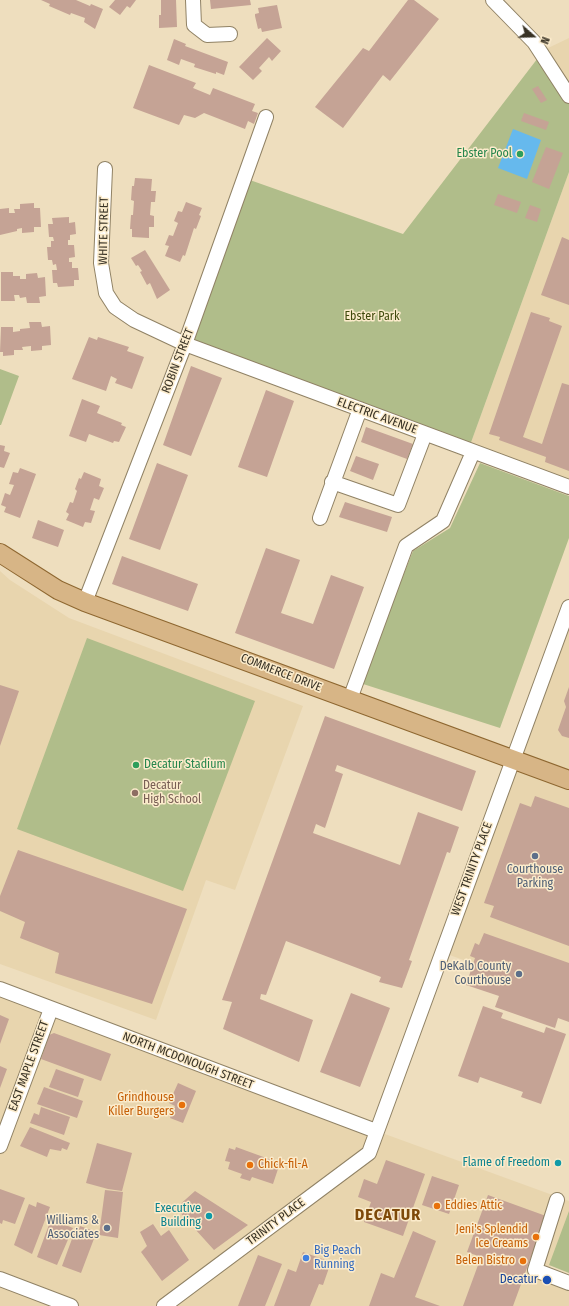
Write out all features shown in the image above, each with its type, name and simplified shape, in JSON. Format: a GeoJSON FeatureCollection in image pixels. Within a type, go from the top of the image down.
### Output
{"type":"FeatureCollection","features":[{"type":"Feature","properties":{"kind":"main road","name":"COMMERCE DRIVE"},"geometry":{"type":"LineString","coordinates":[[0,552],[23,569],[58,590],[85,602],[569,780]]}},
{"type":"Feature","properties":{"kind":"street"},"geometry":{"type":"LineString","coordinates":[[193,0],[194,25],[207,35],[230,34]]}},
{"type":"Feature","properties":{"kind":"street"},"geometry":{"type":"LineString","coordinates":[[493,0],[534,42],[569,96]]}},
{"type":"Feature","properties":{"kind":"street","name":"ROBIN STREET"},"geometry":{"type":"LineString","coordinates":[[85,602],[185,344],[266,117]]}},
{"type":"Feature","properties":{"kind":"street","name":"WHITE STREET"},"geometry":{"type":"LineString","coordinates":[[105,170],[101,263],[106,293],[115,307],[134,320],[185,344]]}},
{"type":"Feature","properties":{"kind":"street","name":"ELECTRIC AVENUE"},"geometry":{"type":"LineString","coordinates":[[185,344],[569,487]]}},
{"type":"Feature","properties":{"kind":"street"},"geometry":{"type":"LineString","coordinates":[[320,518],[360,409]]}},
{"type":"Feature","properties":{"kind":"street"},"geometry":{"type":"LineString","coordinates":[[332,482],[398,505],[426,434]]}},
{"type":"Feature","properties":{"kind":"street"},"geometry":{"type":"LineString","coordinates":[[350,699],[406,546],[443,521],[473,452]]}},
{"type":"Feature","properties":{"kind":"street","name":"WEST TRINITY PLACE"},"geometry":{"type":"LineString","coordinates":[[376,1131],[569,607]]}},
{"type":"Feature","properties":{"kind":"street","name":"NORTH MCDONOUGH STREET"},"geometry":{"type":"LineString","coordinates":[[0,989],[376,1131]]}},
{"type":"Feature","properties":{"kind":"street","name":"EAST MAPLE STREET"},"geometry":{"type":"LineString","coordinates":[[0,1146],[51,1009]]}},
{"type":"Feature","properties":{"kind":"street","name":"TRINITY PLACE"},"geometry":{"type":"LineString","coordinates":[[164,1306],[369,1153],[376,1131]]}},
{"type":"Feature","properties":{"kind":"street"},"geometry":{"type":"LineString","coordinates":[[557,1200],[535,1270],[569,1283]]}},
{"type":"Feature","properties":{"kind":"street"},"geometry":{"type":"LineString","coordinates":[[0,1279],[71,1306]]}},
{"type":"Feature","properties":{"kind":"street"},"geometry":{"type":"LineString","coordinates":[[178,1306],[194,1284]]}},
{"type":"Feature","properties":{"kind":"shaded area"},"geometry":{"type":"Polygon","coordinates":[[[569,38],[569,89],[544,50],[569,38]]]}},
{"type":"Feature","properties":{"kind":"shaded area"},"geometry":{"type":"Polygon","coordinates":[[[569,172],[569,485],[469,448],[569,172]]]}},
{"type":"Feature","properties":{"kind":"shaded area","name":"Decatur High School"},"geometry":{"type":"Polygon","coordinates":[[[0,571],[10,580],[69,618],[303,706],[235,890],[206,880],[156,1020],[0,964],[0,571]]]}},
{"type":"Feature","properties":{"kind":"shaded area"},"geometry":{"type":"Polygon","coordinates":[[[569,606],[569,998],[444,953],[569,606]]]}},
{"type":"Feature","properties":{"kind":"shaded area"},"geometry":{"type":"Polygon","coordinates":[[[0,994],[569,1201],[569,1215],[547,1276],[569,1283],[569,1306],[0,1306],[0,994]]]}},
{"type":"Feature","properties":{"kind":"green space","name":"Ebster Park"},"geometry":{"type":"Polygon","coordinates":[[[544,50],[569,89],[569,172],[469,448],[189,342],[247,179],[403,234],[544,50]]]}},
{"type":"Feature","properties":{"kind":"green space"},"geometry":{"type":"Polygon","coordinates":[[[0,369],[19,376],[1,425],[0,425],[0,369]]]}},
{"type":"Feature","properties":{"kind":"green space"},"geometry":{"type":"Polygon","coordinates":[[[480,463],[569,496],[569,538],[500,728],[360,683],[413,551],[450,528],[480,463]]]}},
{"type":"Feature","properties":{"kind":"green space","name":"Decatur Stadium"},"geometry":{"type":"Polygon","coordinates":[[[87,638],[255,701],[183,891],[17,829],[87,638]]]}},
{"type":"Feature","properties":{"kind":"green space"},"geometry":{"type":"Polygon","coordinates":[[[569,1211],[569,1273],[549,1265],[569,1211]]]}},
{"type":"Feature","properties":{"kind":"water","name":"Ebster Pool"},"geometry":{"type":"Polygon","coordinates":[[[513,129],[541,140],[527,179],[498,168],[513,129]]]}},
{"type":"Feature","properties":{"kind":"building"},"geometry":{"type":"Polygon","coordinates":[[[41,0],[76,0],[90,6],[91,4],[103,9],[95,29],[84,22],[85,18],[71,13],[70,15],[49,6],[50,4],[41,0]]]}},
{"type":"Feature","properties":{"kind":"building"},"geometry":{"type":"Polygon","coordinates":[[[115,0],[136,0],[130,8],[127,6],[120,15],[109,7],[115,0]]]}},
{"type":"Feature","properties":{"kind":"building"},"geometry":{"type":"Polygon","coordinates":[[[161,0],[176,0],[177,27],[159,28],[161,0]]]}},
{"type":"Feature","properties":{"kind":"building"},"geometry":{"type":"Polygon","coordinates":[[[210,0],[250,0],[251,5],[211,9],[210,0]]]}},
{"type":"Feature","properties":{"kind":"building"},"geometry":{"type":"Polygon","coordinates":[[[408,0],[414,0],[439,19],[390,81],[383,75],[343,128],[315,107],[363,48],[369,51],[408,0]]]}},
{"type":"Feature","properties":{"kind":"building"},"geometry":{"type":"Polygon","coordinates":[[[277,5],[282,28],[262,32],[261,28],[258,29],[255,16],[255,14],[259,13],[258,8],[277,5]]]}},
{"type":"Feature","properties":{"kind":"building"},"geometry":{"type":"Polygon","coordinates":[[[267,38],[281,51],[272,61],[269,57],[259,68],[262,71],[253,80],[239,67],[267,38]]]}},
{"type":"Feature","properties":{"kind":"building"},"geometry":{"type":"Polygon","coordinates":[[[174,39],[186,44],[185,46],[228,62],[224,75],[194,67],[195,64],[181,59],[179,65],[167,60],[174,39]]]}},
{"type":"Feature","properties":{"kind":"building"},"geometry":{"type":"Polygon","coordinates":[[[149,65],[196,83],[193,88],[210,95],[213,88],[255,104],[252,111],[258,113],[254,124],[248,121],[245,129],[204,113],[195,118],[184,115],[179,125],[133,108],[149,65]]]}},
{"type":"Feature","properties":{"kind":"building"},"geometry":{"type":"Polygon","coordinates":[[[538,86],[547,100],[541,103],[532,89],[538,86]]]}},
{"type":"Feature","properties":{"kind":"building"},"geometry":{"type":"Polygon","coordinates":[[[524,113],[549,122],[546,130],[521,121],[524,113]]]}},
{"type":"Feature","properties":{"kind":"building"},"geometry":{"type":"Polygon","coordinates":[[[546,147],[563,153],[549,189],[532,182],[546,147]]]}},
{"type":"Feature","properties":{"kind":"building"},"geometry":{"type":"Polygon","coordinates":[[[135,178],[152,179],[151,191],[156,191],[155,202],[151,202],[150,215],[154,216],[154,227],[149,227],[149,238],[132,237],[132,229],[130,229],[134,201],[131,200],[132,186],[134,186],[135,178]]]}},
{"type":"Feature","properties":{"kind":"building"},"geometry":{"type":"Polygon","coordinates":[[[498,194],[521,202],[517,213],[494,205],[498,194]]]}},
{"type":"Feature","properties":{"kind":"building"},"geometry":{"type":"Polygon","coordinates":[[[186,202],[202,208],[199,215],[201,216],[196,229],[194,228],[185,256],[183,255],[180,262],[165,256],[169,246],[165,245],[169,235],[173,236],[178,223],[174,221],[178,211],[182,212],[186,202]]]}},
{"type":"Feature","properties":{"kind":"building"},"geometry":{"type":"Polygon","coordinates":[[[34,203],[34,208],[40,208],[41,227],[34,227],[34,232],[22,233],[22,228],[17,229],[17,231],[0,235],[0,209],[9,208],[9,213],[15,213],[14,209],[20,209],[20,204],[34,203]]]}},
{"type":"Feature","properties":{"kind":"building"},"geometry":{"type":"Polygon","coordinates":[[[530,205],[541,209],[537,222],[525,218],[530,205]]]}},
{"type":"Feature","properties":{"kind":"building"},"geometry":{"type":"Polygon","coordinates":[[[69,217],[69,223],[75,222],[76,234],[70,235],[70,240],[68,240],[68,245],[74,245],[75,257],[69,258],[69,262],[72,262],[72,268],[78,268],[79,280],[74,280],[74,286],[58,287],[57,283],[53,283],[52,270],[57,270],[56,264],[53,265],[52,260],[48,260],[47,247],[51,247],[51,241],[54,241],[53,237],[49,237],[48,224],[53,224],[52,218],[69,217]]]}},
{"type":"Feature","properties":{"kind":"building"},"geometry":{"type":"Polygon","coordinates":[[[562,237],[569,240],[569,305],[541,295],[562,237]]]}},
{"type":"Feature","properties":{"kind":"building"},"geometry":{"type":"Polygon","coordinates":[[[145,250],[170,290],[157,299],[150,283],[147,285],[140,272],[142,271],[138,265],[136,266],[131,258],[145,250]]]}},
{"type":"Feature","properties":{"kind":"building"},"geometry":{"type":"Polygon","coordinates":[[[1,272],[13,272],[13,276],[20,276],[20,279],[26,279],[26,274],[37,273],[38,278],[45,277],[46,296],[39,297],[40,303],[27,303],[26,297],[20,298],[19,295],[14,295],[15,301],[1,301],[1,272]]]}},
{"type":"Feature","properties":{"kind":"building"},"geometry":{"type":"Polygon","coordinates":[[[531,312],[550,318],[549,321],[562,326],[523,437],[542,444],[562,383],[569,385],[569,471],[545,462],[546,457],[499,440],[500,437],[489,434],[531,312]]]}},
{"type":"Feature","properties":{"kind":"building"},"geometry":{"type":"Polygon","coordinates":[[[29,322],[41,322],[42,327],[50,326],[51,345],[42,346],[42,350],[31,351],[31,346],[22,347],[23,350],[14,350],[14,355],[3,356],[3,352],[0,352],[1,327],[13,327],[13,332],[20,331],[20,329],[30,328],[29,322]]]}},
{"type":"Feature","properties":{"kind":"building"},"geometry":{"type":"Polygon","coordinates":[[[89,337],[97,340],[98,337],[129,347],[127,351],[144,357],[132,389],[115,383],[117,379],[111,376],[106,391],[72,379],[89,337]]]}},
{"type":"Feature","properties":{"kind":"building"},"geometry":{"type":"Polygon","coordinates":[[[191,366],[222,378],[191,456],[163,445],[191,366]]]}},
{"type":"Feature","properties":{"kind":"building"},"geometry":{"type":"Polygon","coordinates":[[[266,390],[294,401],[267,477],[238,467],[266,390]]]}},
{"type":"Feature","properties":{"kind":"building"},"geometry":{"type":"Polygon","coordinates":[[[82,399],[100,406],[97,413],[122,423],[121,425],[126,427],[119,442],[114,441],[113,443],[89,434],[86,442],[69,436],[82,399]]]}},
{"type":"Feature","properties":{"kind":"building"},"geometry":{"type":"Polygon","coordinates":[[[366,427],[413,444],[407,459],[361,442],[366,427]]]}},
{"type":"Feature","properties":{"kind":"building"},"geometry":{"type":"Polygon","coordinates":[[[0,445],[5,446],[4,451],[10,453],[4,468],[0,467],[0,445]]]}},
{"type":"Feature","properties":{"kind":"building"},"geometry":{"type":"Polygon","coordinates":[[[356,456],[379,464],[373,480],[350,471],[356,456]]]}},
{"type":"Feature","properties":{"kind":"building"},"geometry":{"type":"Polygon","coordinates":[[[157,463],[188,475],[160,550],[129,539],[157,463]]]}},
{"type":"Feature","properties":{"kind":"building"},"geometry":{"type":"Polygon","coordinates":[[[20,468],[36,474],[20,518],[4,512],[6,507],[1,505],[5,493],[10,495],[14,485],[9,484],[13,472],[18,473],[20,468]]]}},
{"type":"Feature","properties":{"kind":"building"},"geometry":{"type":"Polygon","coordinates":[[[84,472],[101,479],[99,486],[104,488],[99,500],[94,498],[90,510],[95,511],[91,523],[85,522],[83,527],[66,520],[69,514],[66,512],[70,502],[73,503],[77,491],[75,489],[79,478],[81,479],[84,472]]]}},
{"type":"Feature","properties":{"kind":"building"},"geometry":{"type":"Polygon","coordinates":[[[345,502],[392,517],[387,532],[339,517],[345,502]]]}},
{"type":"Feature","properties":{"kind":"building"},"geometry":{"type":"Polygon","coordinates":[[[38,520],[64,530],[58,547],[32,538],[38,520]]]}},
{"type":"Feature","properties":{"kind":"building"},"geometry":{"type":"Polygon","coordinates":[[[266,548],[300,560],[281,613],[313,624],[331,575],[364,587],[334,669],[235,633],[266,548]]]}},
{"type":"Feature","properties":{"kind":"building"},"geometry":{"type":"Polygon","coordinates":[[[122,556],[198,584],[188,611],[112,584],[122,556]]]}},
{"type":"Feature","properties":{"kind":"building"},"geometry":{"type":"Polygon","coordinates":[[[0,685],[19,691],[0,746],[0,685]]]}},
{"type":"Feature","properties":{"kind":"building"},"geometry":{"type":"Polygon","coordinates":[[[569,687],[569,738],[562,736],[558,730],[566,707],[564,701],[569,687]]]}},
{"type":"Feature","properties":{"kind":"building"},"geometry":{"type":"Polygon","coordinates":[[[325,716],[476,771],[462,811],[337,765],[335,771],[343,774],[325,828],[316,824],[313,833],[400,865],[418,812],[459,827],[450,853],[447,852],[409,960],[412,961],[402,988],[379,982],[381,977],[286,941],[266,995],[261,994],[260,999],[313,1020],[299,1062],[223,1029],[232,1002],[222,1000],[325,716]]]}},
{"type":"Feature","properties":{"kind":"building","name":"Courthouse Parking"},"geometry":{"type":"Polygon","coordinates":[[[535,796],[569,808],[569,946],[490,917],[494,906],[484,903],[520,803],[531,807],[535,796]]]}},
{"type":"Feature","properties":{"kind":"building"},"geometry":{"type":"Polygon","coordinates":[[[18,850],[187,909],[152,1004],[55,973],[59,953],[20,938],[25,922],[0,911],[0,896],[18,850]]]}},
{"type":"Feature","properties":{"kind":"building","name":"DeKalb County Courthouse"},"geometry":{"type":"Polygon","coordinates":[[[484,933],[569,963],[569,1022],[558,1018],[555,1028],[495,1007],[499,996],[466,985],[475,958],[470,956],[475,943],[479,945],[484,933]]]}},
{"type":"Feature","properties":{"kind":"building"},"geometry":{"type":"Polygon","coordinates":[[[351,993],[390,1008],[360,1087],[320,1072],[351,993]]]}},
{"type":"Feature","properties":{"kind":"building","name":"DeKalb County Courthouse"},"geometry":{"type":"Polygon","coordinates":[[[483,1006],[503,1013],[501,1018],[544,1033],[546,1027],[566,1034],[541,1104],[521,1097],[523,1092],[480,1077],[478,1083],[458,1076],[483,1006]]]}},
{"type":"Feature","properties":{"kind":"building"},"geometry":{"type":"Polygon","coordinates":[[[0,1015],[9,1019],[0,1044],[0,1015]]]}},
{"type":"Feature","properties":{"kind":"building"},"geometry":{"type":"Polygon","coordinates":[[[54,1033],[111,1054],[101,1081],[41,1059],[49,1035],[54,1033]]]}},
{"type":"Feature","properties":{"kind":"building"},"geometry":{"type":"Polygon","coordinates":[[[0,1066],[7,1069],[0,1088],[0,1066]]]}},
{"type":"Feature","properties":{"kind":"building"},"geometry":{"type":"Polygon","coordinates":[[[56,1069],[84,1079],[78,1097],[49,1087],[56,1069]]]}},
{"type":"Feature","properties":{"kind":"building","name":"Grindhouse Killer Burgers"},"geometry":{"type":"Polygon","coordinates":[[[178,1083],[196,1091],[183,1123],[170,1118],[175,1106],[169,1103],[178,1083]]]}},
{"type":"Feature","properties":{"kind":"building"},"geometry":{"type":"Polygon","coordinates":[[[44,1087],[83,1101],[77,1118],[37,1104],[44,1087]]]}},
{"type":"Feature","properties":{"kind":"building"},"geometry":{"type":"Polygon","coordinates":[[[41,1107],[70,1117],[64,1135],[30,1123],[34,1113],[39,1115],[41,1107]]]}},
{"type":"Feature","properties":{"kind":"building"},"geometry":{"type":"Polygon","coordinates":[[[30,1127],[70,1143],[67,1150],[62,1148],[61,1151],[50,1149],[47,1157],[20,1146],[30,1127]]]}},
{"type":"Feature","properties":{"kind":"building"},"geometry":{"type":"Polygon","coordinates":[[[97,1143],[132,1153],[122,1191],[86,1183],[97,1143]]]}},
{"type":"Feature","properties":{"kind":"building"},"geometry":{"type":"Polygon","coordinates":[[[236,1147],[280,1163],[273,1184],[252,1177],[250,1181],[240,1178],[242,1174],[228,1169],[230,1162],[225,1161],[229,1148],[235,1150],[236,1147]]]}},
{"type":"Feature","properties":{"kind":"building"},"geometry":{"type":"Polygon","coordinates":[[[386,1160],[425,1174],[403,1236],[364,1222],[371,1202],[358,1197],[364,1179],[377,1184],[386,1160]]]}},
{"type":"Feature","properties":{"kind":"building"},"geometry":{"type":"Polygon","coordinates":[[[432,1176],[459,1185],[449,1214],[422,1205],[432,1176]]]}},
{"type":"Feature","properties":{"kind":"building"},"geometry":{"type":"Polygon","coordinates":[[[0,1189],[25,1198],[15,1224],[3,1220],[2,1224],[0,1223],[0,1189]]]}},
{"type":"Feature","properties":{"kind":"building"},"geometry":{"type":"Polygon","coordinates":[[[105,1190],[123,1192],[118,1238],[99,1235],[105,1190]]]}},
{"type":"Feature","properties":{"kind":"building","name":"Executive Building"},"geometry":{"type":"Polygon","coordinates":[[[195,1191],[248,1225],[214,1250],[176,1208],[195,1191]]]}},
{"type":"Feature","properties":{"kind":"building"},"geometry":{"type":"Polygon","coordinates":[[[488,1195],[546,1216],[513,1306],[463,1306],[481,1257],[467,1252],[488,1195]]]}},
{"type":"Feature","properties":{"kind":"building"},"geometry":{"type":"Polygon","coordinates":[[[37,1202],[50,1207],[32,1254],[14,1245],[29,1204],[36,1207],[37,1202]]]}},
{"type":"Feature","properties":{"kind":"building"},"geometry":{"type":"Polygon","coordinates":[[[53,1214],[65,1219],[63,1224],[73,1228],[57,1265],[37,1257],[53,1214]]]}},
{"type":"Feature","properties":{"kind":"building"},"geometry":{"type":"Polygon","coordinates":[[[153,1224],[161,1236],[169,1230],[189,1260],[162,1281],[141,1252],[147,1246],[140,1232],[153,1224]]]}},
{"type":"Feature","properties":{"kind":"building"},"geometry":{"type":"Polygon","coordinates":[[[80,1226],[94,1231],[93,1235],[95,1236],[81,1273],[62,1266],[76,1228],[79,1229],[80,1226]]]}},
{"type":"Feature","properties":{"kind":"building"},"geometry":{"type":"Polygon","coordinates":[[[413,1231],[436,1241],[415,1297],[440,1306],[369,1306],[381,1273],[394,1278],[413,1231]]]}},
{"type":"Feature","properties":{"kind":"building"},"geometry":{"type":"Polygon","coordinates":[[[303,1252],[331,1262],[323,1285],[319,1284],[310,1306],[274,1306],[288,1269],[296,1272],[303,1252]]]}},
{"type":"Feature","properties":{"kind":"building"},"geometry":{"type":"Polygon","coordinates":[[[258,1255],[282,1264],[265,1306],[238,1306],[258,1255]]]}},
{"type":"Feature","properties":{"kind":"place","name":"Ebster Pool"},"geometry":{"type":"Point","coordinates":[520,154]}},
{"type":"Feature","properties":{"kind":"place","name":"Decatur Stadium"},"geometry":{"type":"Point","coordinates":[136,765]}},
{"type":"Feature","properties":{"kind":"place","name":"Decatur High School"},"geometry":{"type":"Point","coordinates":[135,793]}},
{"type":"Feature","properties":{"kind":"place","name":"Courthouse Parking"},"geometry":{"type":"Point","coordinates":[535,856]}},
{"type":"Feature","properties":{"kind":"place","name":"DeKalb County Courthouse"},"geometry":{"type":"Point","coordinates":[519,974]}},
{"type":"Feature","properties":{"kind":"place","name":"Grindhouse Killer Burgers"},"geometry":{"type":"Point","coordinates":[182,1105]}},
{"type":"Feature","properties":{"kind":"place","name":"Flame of Freedom"},"geometry":{"type":"Point","coordinates":[558,1163]}},
{"type":"Feature","properties":{"kind":"place","name":"Chick-fil-A"},"geometry":{"type":"Point","coordinates":[250,1165]}},
{"type":"Feature","properties":{"kind":"place","name":"Eddies Attic"},"geometry":{"type":"Point","coordinates":[437,1206]}},
{"type":"Feature","properties":{"kind":"place","name":"Executive Building"},"geometry":{"type":"Point","coordinates":[209,1216]}},
{"type":"Feature","properties":{"kind":"place","name":"Williams & Associates"},"geometry":{"type":"Point","coordinates":[107,1228]}},
{"type":"Feature","properties":{"kind":"place","name":"Jeni's Splendid Ice Creams"},"geometry":{"type":"Point","coordinates":[536,1237]}},
{"type":"Feature","properties":{"kind":"place","name":"Big Peach Running"},"geometry":{"type":"Point","coordinates":[306,1258]}},
{"type":"Feature","properties":{"kind":"place","name":"Belen Bistro"},"geometry":{"type":"Point","coordinates":[523,1261]}},
{"type":"Feature","properties":{"kind":"place","name":"Decatur"},"geometry":{"type":"Point","coordinates":[547,1280]}},
{"type":"Feature","properties":{"kind":"district","name":"DECATUR"},"geometry":{"type":"Point","coordinates":[388,1216]}}]}
